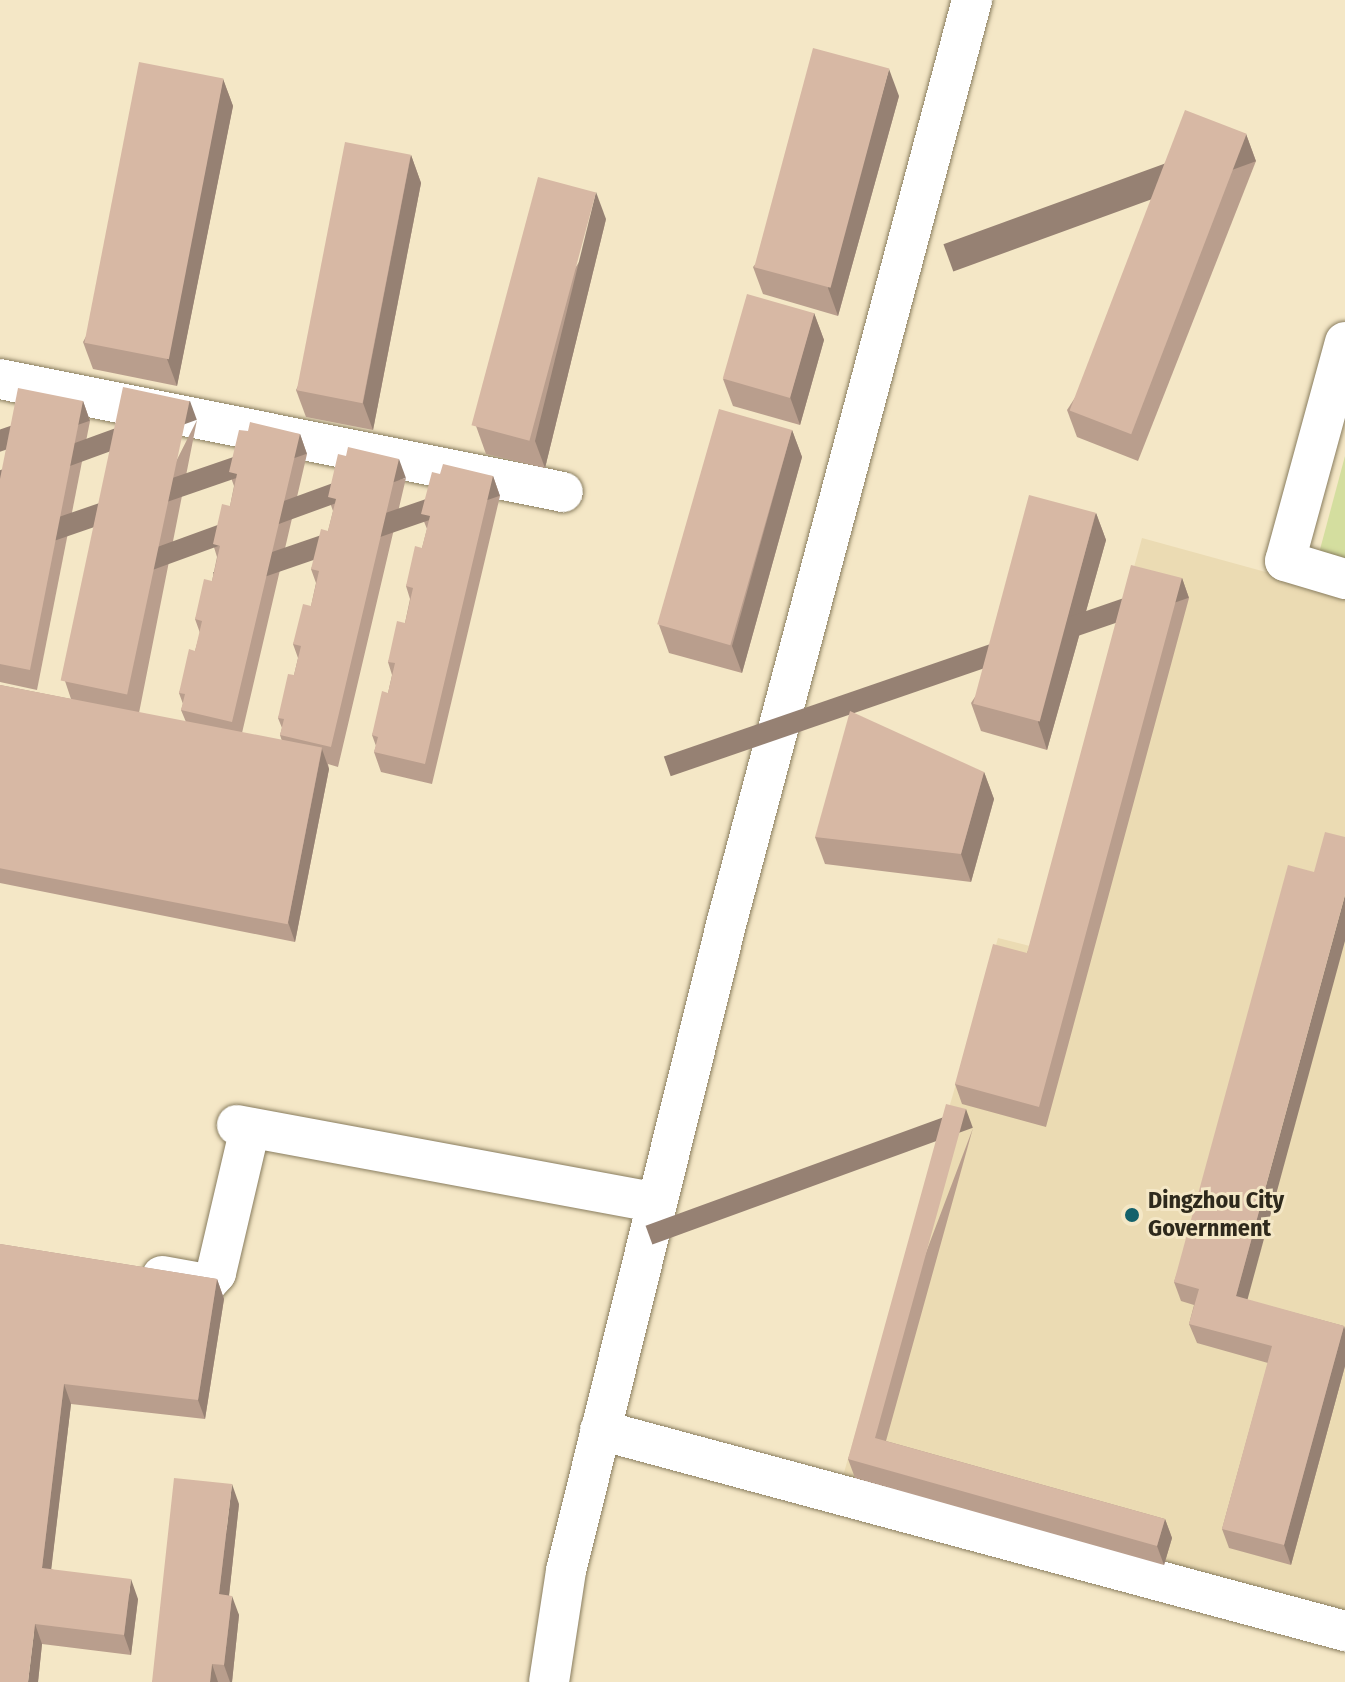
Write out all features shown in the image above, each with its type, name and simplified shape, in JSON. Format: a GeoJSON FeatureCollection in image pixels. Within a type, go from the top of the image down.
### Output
{"type":"FeatureCollection","features":[{"type":"Feature","properties":{"kind":"street"},"geometry":{"type":"LineString","coordinates":[[549,1682],[566,1571],[657,1203],[972,0]]}},
{"type":"Feature","properties":{"kind":"street"},"geometry":{"type":"LineString","coordinates":[[1345,342],[1285,561],[1345,579]]}},
{"type":"Feature","properties":{"kind":"street"},"geometry":{"type":"LineString","coordinates":[[0,379],[563,492]]}},
{"type":"Feature","properties":{"kind":"street"},"geometry":{"type":"LineString","coordinates":[[118,1269],[206,1284],[216,1273],[244,1126],[657,1203]]}},
{"type":"Feature","properties":{"kind":"street"},"geometry":{"type":"LineString","coordinates":[[600,1430],[1345,1631]]}},
{"type":"Feature","properties":{"kind":"shaded area","name":"Dingzhou City Government"},"geometry":{"type":"Polygon","coordinates":[[[1142,538],[1345,594],[1345,1621],[841,1483],[998,938],[1030,946],[1142,538]]]}},
{"type":"Feature","properties":{"kind":"green space"},"geometry":{"type":"Polygon","coordinates":[[[1345,456],[1345,565],[1318,557],[1345,456]]]}},
{"type":"Feature","properties":{"kind":"building"},"geometry":{"type":"Polygon","coordinates":[[[813,48],[889,68],[831,288],[754,267],[813,48]]]}},
{"type":"Feature","properties":{"kind":"building"},"geometry":{"type":"Polygon","coordinates":[[[139,62],[223,78],[169,359],[84,343],[139,62]]]}},
{"type":"Feature","properties":{"kind":"building"},"geometry":{"type":"Polygon","coordinates":[[[1185,110],[1247,134],[1131,434],[1070,411],[1185,110]]]}},
{"type":"Feature","properties":{"kind":"building"},"geometry":{"type":"Polygon","coordinates":[[[345,142],[411,155],[362,403],[297,390],[345,142]]]}},
{"type":"Feature","properties":{"kind":"building"},"geometry":{"type":"Polygon","coordinates":[[[538,177],[596,193],[529,441],[471,425],[538,177]]]}},
{"type":"Feature","properties":{"kind":"building"},"geometry":{"type":"Polygon","coordinates":[[[747,294],[814,313],[790,398],[723,379],[747,294]]]}},
{"type":"Feature","properties":{"kind":"building"},"geometry":{"type":"Polygon","coordinates":[[[123,387],[190,401],[127,695],[61,680],[123,387]]]}},
{"type":"Feature","properties":{"kind":"building"},"geometry":{"type":"Polygon","coordinates":[[[18,388],[83,401],[30,670],[0,664],[0,479],[18,388]]]}},
{"type":"Feature","properties":{"kind":"building"},"geometry":{"type":"Polygon","coordinates":[[[719,409],[792,430],[730,645],[657,624],[719,409]]]}},
{"type":"Feature","properties":{"kind":"building"},"geometry":{"type":"Polygon","coordinates":[[[250,422],[300,434],[232,722],[181,710],[185,694],[179,693],[189,649],[195,651],[202,621],[195,619],[204,579],[212,581],[220,546],[213,544],[222,504],[230,506],[237,474],[229,472],[239,430],[248,431],[250,422]]]}},
{"type":"Feature","properties":{"kind":"building"},"geometry":{"type":"Polygon","coordinates":[[[348,447],[399,459],[331,747],[280,735],[284,719],[278,718],[288,674],[294,675],[301,646],[293,644],[303,604],[311,606],[319,571],[311,569],[321,529],[328,531],[336,499],[328,497],[338,454],[346,456],[348,447]]]}},
{"type":"Feature","properties":{"kind":"building"},"geometry":{"type":"Polygon","coordinates":[[[443,464],[493,476],[425,764],[374,752],[378,737],[372,735],[382,691],[388,693],[395,663],[388,662],[397,621],[405,623],[413,588],[406,586],[415,546],[422,548],[430,516],[421,514],[432,472],[440,474],[443,464]]]}},
{"type":"Feature","properties":{"kind":"building"},"geometry":{"type":"Polygon","coordinates":[[[1029,495],[1096,513],[1040,721],[973,704],[1029,495]]]}},
{"type":"Feature","properties":{"kind":"building"},"geometry":{"type":"Polygon","coordinates":[[[1131,565],[1182,578],[1039,1107],[955,1084],[993,944],[1027,953],[1131,565]]]}},
{"type":"Feature","properties":{"kind":"building"},"geometry":{"type":"Polygon","coordinates":[[[0,685],[322,748],[288,924],[0,868],[0,685]]]}},
{"type":"Feature","properties":{"kind":"building"},"geometry":{"type":"Polygon","coordinates":[[[850,711],[984,772],[961,854],[815,837],[850,711]]]}},
{"type":"Feature","properties":{"kind":"building"},"geometry":{"type":"Polygon","coordinates":[[[1325,832],[1345,837],[1345,895],[1236,1296],[1344,1326],[1284,1545],[1222,1529],[1272,1346],[1189,1324],[1199,1289],[1174,1282],[1288,865],[1314,872],[1325,832]]]}},
{"type":"Feature","properties":{"kind":"building"},"geometry":{"type":"Polygon","coordinates":[[[946,1104],[966,1109],[875,1438],[1165,1519],[1157,1546],[848,1459],[946,1104]]]}},
{"type":"Feature","properties":{"kind":"building"},"geometry":{"type":"Polygon","coordinates":[[[0,1244],[217,1279],[198,1400],[64,1384],[42,1568],[131,1579],[124,1635],[35,1624],[28,1682],[0,1682],[0,1244]]]}},
{"type":"Feature","properties":{"kind":"building"},"geometry":{"type":"Polygon","coordinates":[[[174,1478],[232,1484],[219,1594],[232,1596],[224,1665],[212,1664],[210,1682],[152,1682],[174,1478]]]}},
{"type":"Feature","properties":{"kind":"place","name":"Dingzhou City Government"},"geometry":{"type":"Point","coordinates":[1132,1215]}}]}
